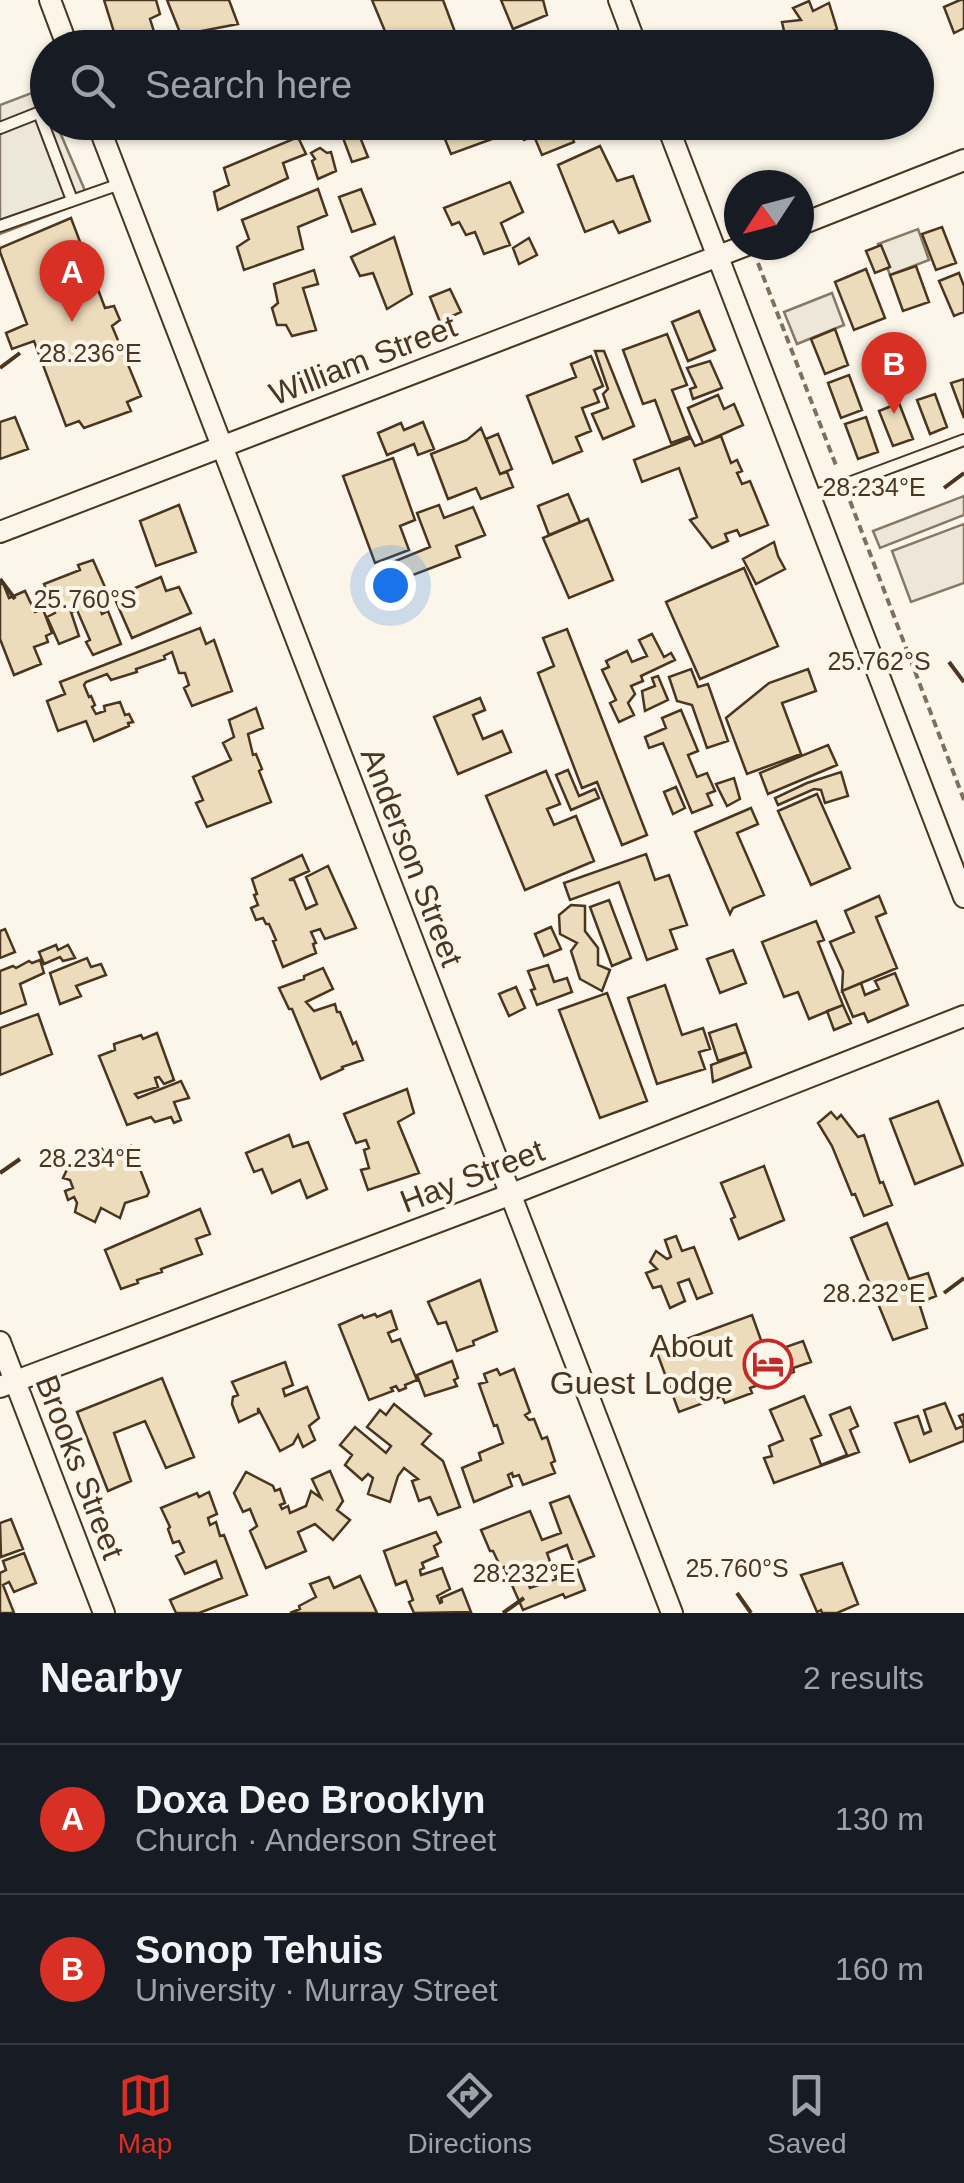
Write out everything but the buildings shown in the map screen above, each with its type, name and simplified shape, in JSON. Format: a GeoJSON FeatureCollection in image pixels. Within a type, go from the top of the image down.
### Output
{"type":"FeatureCollection","features":[{"type":"Feature","properties":{"kind":"street"},"geometry":{"type":"LineString","coordinates":[[50,0],[61,30]]}},
{"type":"Feature","properties":{"kind":"street"},"geometry":{"type":"LineString","coordinates":[[619,0],[630,30]]}},
{"type":"Feature","properties":{"kind":"street","name":"Anderson Street"},"geometry":{"type":"LineString","coordinates":[[104,140],[672,1613]]}},
{"type":"Feature","properties":{"kind":"street"},"geometry":{"type":"LineString","coordinates":[[673,140],[964,898]]}},
{"type":"Feature","properties":{"kind":"street"},"geometry":{"type":"LineString","coordinates":[[814,219],[964,160]]}},
{"type":"Feature","properties":{"kind":"street","name":"William Street"},"geometry":{"type":"LineString","coordinates":[[0,532],[724,255]]}},
{"type":"Feature","properties":{"kind":"street","name":"Hay Street"},"geometry":{"type":"LineString","coordinates":[[8,1384],[510,1195],[964,1016]]}},
{"type":"Feature","properties":{"kind":"street","name":"Brooks Street"},"geometry":{"type":"LineString","coordinates":[[0,1342],[8,1384],[104,1613]]}},
{"type":"Feature","properties":{"kind":"lane"},"geometry":{"type":"LineString","coordinates":[[0,128],[30,116]]}},
{"type":"Feature","properties":{"kind":"lane"},"geometry":{"type":"LineString","coordinates":[[51,140],[72,200]]}},
{"type":"Feature","properties":{"kind":"lane"},"geometry":{"type":"LineString","coordinates":[[0,226],[120,184]]}},
{"type":"Feature","properties":{"kind":"lane"},"geometry":{"type":"LineString","coordinates":[[810,498],[964,440]]}},
{"type":"Feature","properties":{"kind":"path"},"geometry":{"type":"LineString","coordinates":[[755,260],[964,800]]}},
{"type":"Feature","properties":{"kind":"shaded area"},"geometry":{"type":"Polygon","coordinates":[[[30,94],[30,140],[63,140],[89,200],[0,234],[0,105],[30,94]]]}},
{"type":"Feature","properties":{"kind":"shaded area"},"geometry":{"type":"Polygon","coordinates":[[[918,229],[929,260],[890,275],[878,244],[918,229]]]}},
{"type":"Feature","properties":{"kind":"shaded area"},"geometry":{"type":"Polygon","coordinates":[[[832,293],[844,325],[797,344],[784,312],[832,293]]]}},
{"type":"Feature","properties":{"kind":"shaded area"},"geometry":{"type":"Polygon","coordinates":[[[964,496],[964,515],[880,548],[873,531],[964,496]]]}},
{"type":"Feature","properties":{"kind":"shaded area"},"geometry":{"type":"Polygon","coordinates":[[[964,524],[964,583],[911,602],[892,551],[964,524]]]}},
{"type":"Feature","properties":{"kind":"place","name":"Doxa Deo Brooklyn"},"geometry":{"type":"Point","coordinates":[72,322]}},
{"type":"Feature","properties":{"kind":"place","name":"Sonop Tehuis"},"geometry":{"type":"Point","coordinates":[894,414]}},
{"type":"Feature","properties":{"kind":"place","name":"About Guest Lodge"},"geometry":{"type":"Point","coordinates":[768,1364]}}]}
